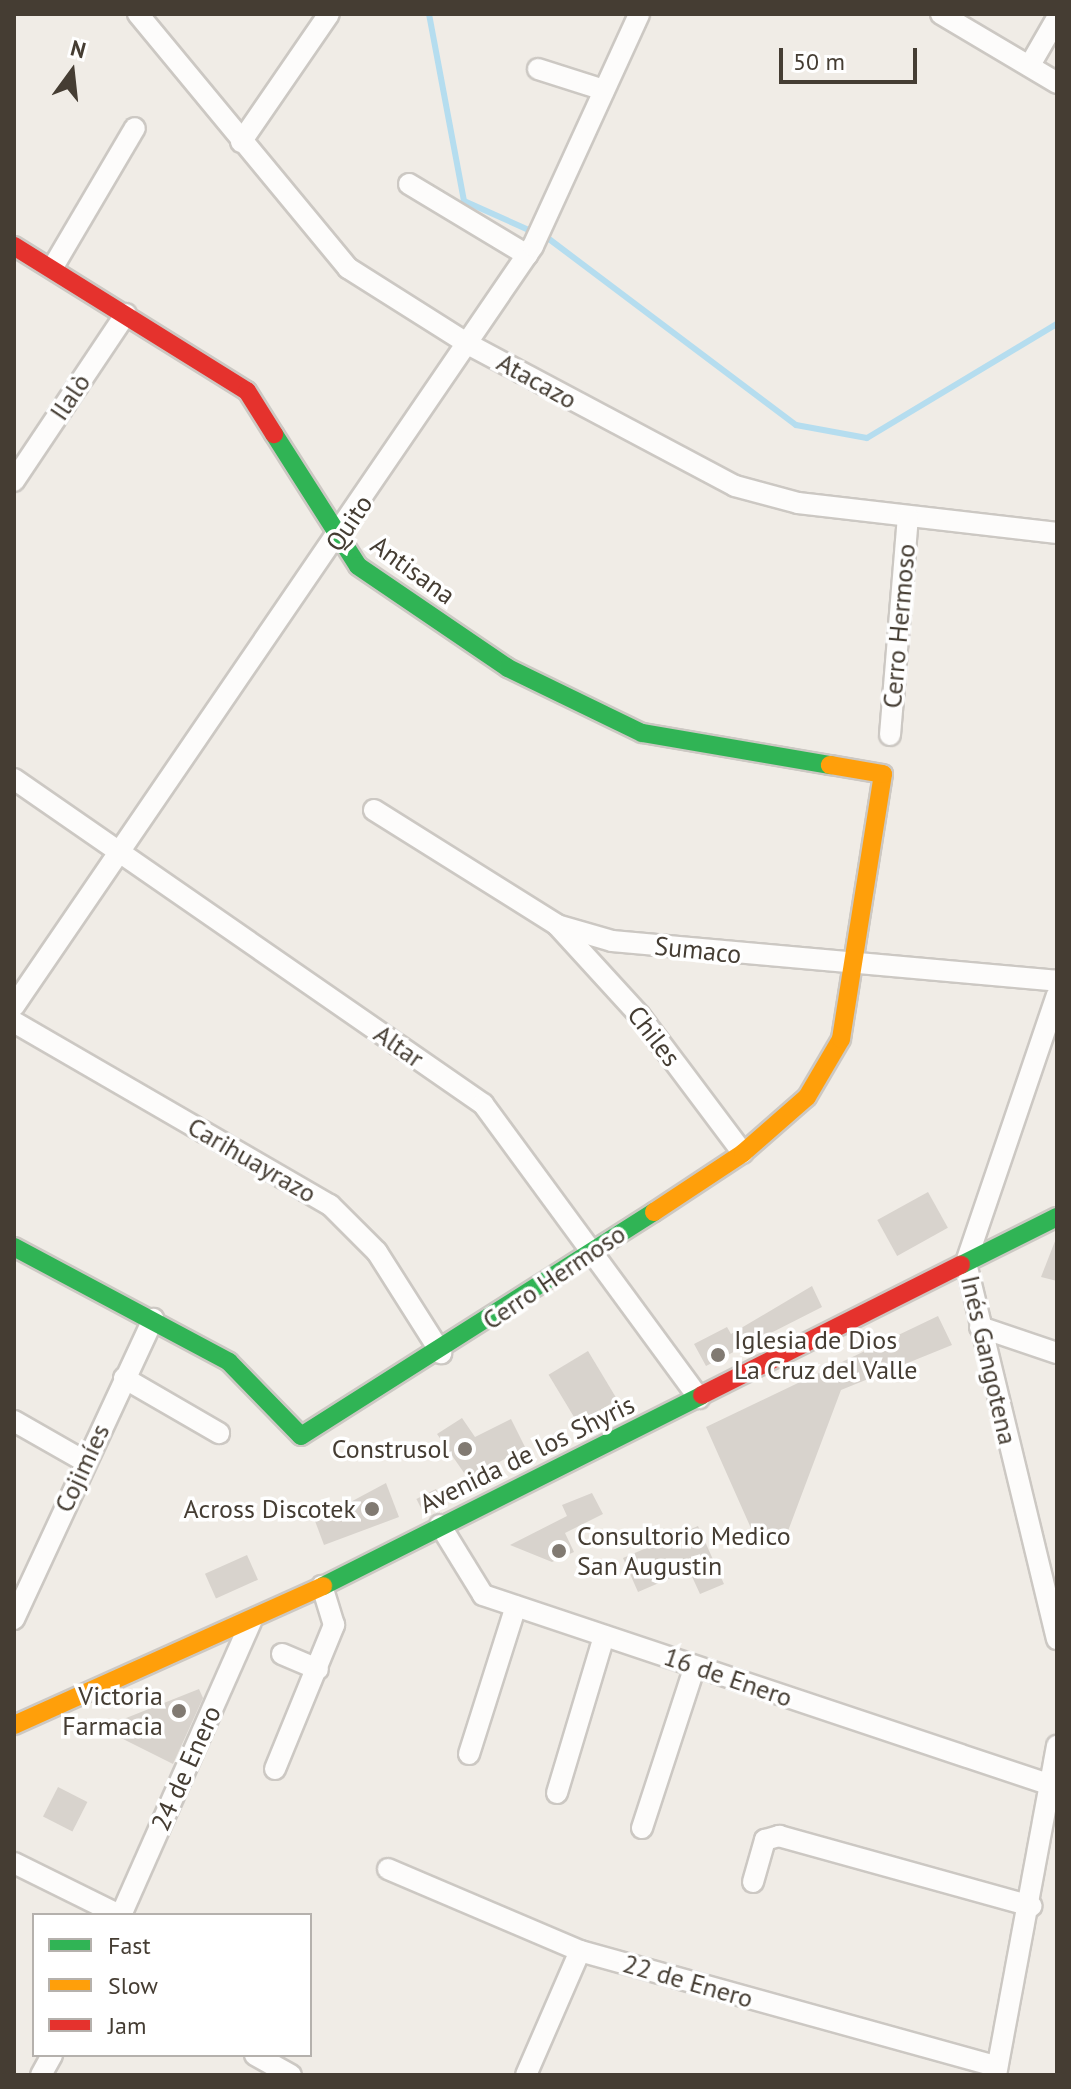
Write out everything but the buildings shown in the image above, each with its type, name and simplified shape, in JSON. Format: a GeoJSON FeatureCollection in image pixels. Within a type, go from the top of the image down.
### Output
{"type":"FeatureCollection","features":[{"type":"Feature","properties":{"kind":"street","name":"Atacazo"},"geometry":{"type":"LineString","coordinates":[[138,14],[241,142],[358,277],[468,344],[735,486],[798,503],[1057,533]]}},
{"type":"Feature","properties":{"kind":"street"},"geometry":{"type":"LineString","coordinates":[[241,142],[329,14]]}},
{"type":"Feature","properties":{"kind":"street","name":"Quito"},"geometry":{"type":"LineString","coordinates":[[14,1006],[337,541],[530,250],[639,14]]}},
{"type":"Feature","properties":{"kind":"street"},"geometry":{"type":"LineString","coordinates":[[941,14],[1057,83]]}},
{"type":"Feature","properties":{"kind":"street"},"geometry":{"type":"LineString","coordinates":[[1030,65],[1057,18]]}},
{"type":"Feature","properties":{"kind":"street"},"geometry":{"type":"LineString","coordinates":[[538,69],[604,90]]}},
{"type":"Feature","properties":{"kind":"street"},"geometry":{"type":"LineString","coordinates":[[53,267],[135,128]]}},
{"type":"Feature","properties":{"kind":"street"},"geometry":{"type":"LineString","coordinates":[[409,184],[530,250]]}},
{"type":"Feature","properties":{"kind":"street","name":"Antisana"},"geometry":{"type":"LineString","coordinates":[[14,246],[53,267],[247,391],[337,541],[358,566],[573,704],[706,749],[883,774]]}},
{"type":"Feature","properties":{"kind":"street","name":"Ilalò"},"geometry":{"type":"LineString","coordinates":[[14,481],[126,314]]}},
{"type":"Feature","properties":{"kind":"street","name":"Cerro Hermoso"},"geometry":{"type":"LineString","coordinates":[[890,735],[908,517]]}},
{"type":"Feature","properties":{"kind":"street","name":"Cerro Hermoso"},"geometry":{"type":"LineString","coordinates":[[14,1247],[229,1362],[301,1436],[441,1353],[743,1153],[807,1097],[824,1072],[858,966],[883,774]]}},
{"type":"Feature","properties":{"kind":"street","name":"Altar"},"geometry":{"type":"LineString","coordinates":[[14,779],[483,1104],[595,1249],[699,1398]]}},
{"type":"Feature","properties":{"kind":"street","name":"Sumaco"},"geometry":{"type":"LineString","coordinates":[[374,810],[557,925],[612,941],[858,966],[1057,981]]}},
{"type":"Feature","properties":{"kind":"street","name":"Chiles"},"geometry":{"type":"LineString","coordinates":[[557,925],[640,1016],[743,1153]]}},
{"type":"Feature","properties":{"kind":"street","name":"Inés Gangotena"},"geometry":{"type":"LineString","coordinates":[[1057,995],[966,1263],[1057,1639]]}},
{"type":"Feature","properties":{"kind":"street","name":"Carihuayrazo"},"geometry":{"type":"LineString","coordinates":[[14,1022],[330,1205],[377,1252],[441,1353]]}},
{"type":"Feature","properties":{"kind":"street","name":"Avenida de los Shyris"},"geometry":{"type":"LineString","coordinates":[[14,1725],[251,1622],[1057,1217]]}},
{"type":"Feature","properties":{"kind":"street","name":"Cojimíes"},"geometry":{"type":"LineString","coordinates":[[14,1619],[22,1576],[84,1461],[153,1319]]}},
{"type":"Feature","properties":{"kind":"street"},"geometry":{"type":"LineString","coordinates":[[980,1327],[1057,1353]]}},
{"type":"Feature","properties":{"kind":"street"},"geometry":{"type":"LineString","coordinates":[[124,1378],[219,1433]]}},
{"type":"Feature","properties":{"kind":"street"},"geometry":{"type":"LineString","coordinates":[[14,1421],[84,1461]]}},
{"type":"Feature","properties":{"kind":"street","name":"16 de Enero"},"geometry":{"type":"LineString","coordinates":[[440,1525],[483,1595],[1051,1785]]}},
{"type":"Feature","properties":{"kind":"street"},"geometry":{"type":"LineString","coordinates":[[275,1769],[334,1625],[322,1586]]}},
{"type":"Feature","properties":{"kind":"street"},"geometry":{"type":"LineString","coordinates":[[469,1754],[516,1606]]}},
{"type":"Feature","properties":{"kind":"street","name":"24 de Enero"},"geometry":{"type":"LineString","coordinates":[[121,1913],[251,1622]]}},
{"type":"Feature","properties":{"kind":"street"},"geometry":{"type":"LineString","coordinates":[[557,1793],[604,1636]]}},
{"type":"Feature","properties":{"kind":"street"},"geometry":{"type":"LineString","coordinates":[[282,1654],[318,1669]]}},
{"type":"Feature","properties":{"kind":"street"},"geometry":{"type":"LineString","coordinates":[[642,1828],[695,1666]]}},
{"type":"Feature","properties":{"kind":"street"},"geometry":{"type":"LineString","coordinates":[[996,2071],[1031,1906],[1057,1746]]}},
{"type":"Feature","properties":{"kind":"street"},"geometry":{"type":"LineString","coordinates":[[753,1882],[765,1840],[779,1836],[1031,1906]]}},
{"type":"Feature","properties":{"kind":"street"},"geometry":{"type":"LineString","coordinates":[[14,1863],[116,1913]]}},
{"type":"Feature","properties":{"kind":"street","name":"22 de Enero"},"geometry":{"type":"LineString","coordinates":[[388,1869],[580,1951],[996,2071]]}},
{"type":"Feature","properties":{"kind":"street"},"geometry":{"type":"LineString","coordinates":[[526,2075],[580,1951]]}},
{"type":"Feature","properties":{"kind":"street"},"geometry":{"type":"LineString","coordinates":[[41,2075],[51,2057]]}},
{"type":"Feature","properties":{"kind":"street"},"geometry":{"type":"LineString","coordinates":[[259,2057],[291,2075]]}},
{"type":"Feature","properties":{"kind":"waterway"},"geometry":{"type":"LineString","coordinates":[[429,14],[464,201],[549,239],[796,425],[867,438],[1057,324]]}},
{"type":"Feature","properties":{"kind":"traffic: fast"},"geometry":{"type":"LineString","coordinates":[[274,434],[358,566],[508,668],[642,733],[830,765]]}},
{"type":"Feature","properties":{"kind":"traffic: fast"},"geometry":{"type":"LineString","coordinates":[[14,1247],[229,1362],[301,1436],[654,1212]]}},
{"type":"Feature","properties":{"kind":"traffic: fast"},"geometry":{"type":"LineString","coordinates":[[961,1265],[1057,1217]]}},
{"type":"Feature","properties":{"kind":"traffic: fast"},"geometry":{"type":"LineString","coordinates":[[323,1586],[702,1395]]}},
{"type":"Feature","properties":{"kind":"traffic: slow"},"geometry":{"type":"LineString","coordinates":[[654,1212],[743,1153],[807,1097],[841,1039],[883,774],[830,765]]}},
{"type":"Feature","properties":{"kind":"traffic: slow"},"geometry":{"type":"LineString","coordinates":[[14,1725],[323,1586]]}},
{"type":"Feature","properties":{"kind":"traffic: jam"},"geometry":{"type":"LineString","coordinates":[[14,246],[247,391],[274,434]]}},
{"type":"Feature","properties":{"kind":"traffic: jam"},"geometry":{"type":"LineString","coordinates":[[702,1395],[961,1265]]}},
{"type":"Feature","properties":{"kind":"place","name":"Iglesia de Dios La Cruz del Valle"},"geometry":{"type":"Point","coordinates":[718,1355]}},
{"type":"Feature","properties":{"kind":"place","name":"Construsol"},"geometry":{"type":"Point","coordinates":[465,1449]}},
{"type":"Feature","properties":{"kind":"place","name":"Across Discotek"},"geometry":{"type":"Point","coordinates":[372,1509]}},
{"type":"Feature","properties":{"kind":"place","name":"Consultorio Medico San Augustin"},"geometry":{"type":"Point","coordinates":[559,1551]}},
{"type":"Feature","properties":{"kind":"place","name":"Victoria Farmacia"},"geometry":{"type":"Point","coordinates":[179,1711]}}]}
